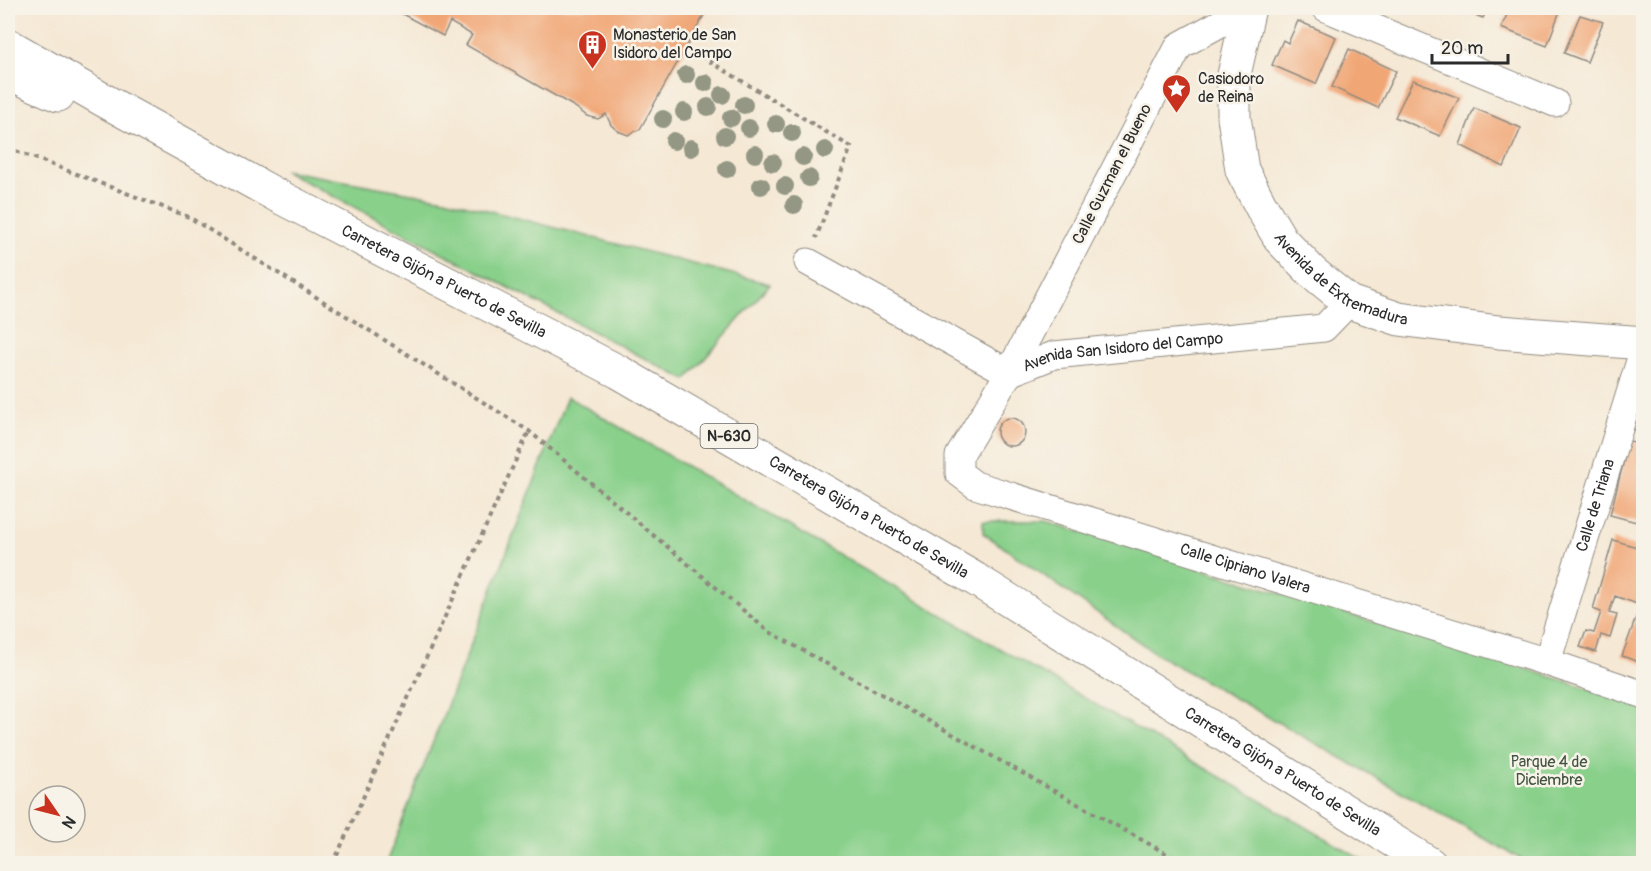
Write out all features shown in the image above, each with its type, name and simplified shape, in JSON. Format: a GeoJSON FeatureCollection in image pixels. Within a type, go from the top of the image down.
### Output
{"type":"FeatureCollection","features":[{"type":"Feature","properties":{"kind":"main road","name":"Avenida de Extremadura"},"geometry":{"type":"LineString","coordinates":[[1249,8],[1234,75],[1234,117],[1242,170],[1281,240],[1312,272],[1349,302],[1399,319],[1499,332],[1644,346]]}},
{"type":"Feature","properties":{"kind":"main road"},"geometry":{"type":"LineString","coordinates":[[8,36],[106,102]]}},
{"type":"Feature","properties":{"kind":"main road","name":"Carretera Gijón a Puerto de Sevilla"},"geometry":{"type":"LineString","coordinates":[[8,45],[106,102],[278,196],[630,378],[975,579],[1430,864]]}},
{"type":"Feature","properties":{"kind":"main road"},"geometry":{"type":"LineString","coordinates":[[8,73],[278,196]]}},
{"type":"Feature","properties":{"kind":"street","name":"Calle Guzman el Bueno"},"geometry":{"type":"LineString","coordinates":[[1009,373],[1179,46],[1249,8]]}},
{"type":"Feature","properties":{"kind":"street"},"geometry":{"type":"LineString","coordinates":[[1326,8],[1555,103]]}},
{"type":"Feature","properties":{"kind":"street","name":"Avenida San Isidoro del Campo"},"geometry":{"type":"LineString","coordinates":[[808,262],[1009,373],[1054,355],[1324,328],[1349,302]]}},
{"type":"Feature","properties":{"kind":"street","name":"Calle de Triana"},"geometry":{"type":"LineString","coordinates":[[1547,662],[1644,346]]}},
{"type":"Feature","properties":{"kind":"street","name":"Calle Cipriano Valera"},"geometry":{"type":"LineString","coordinates":[[1009,373],[959,456],[958,473],[975,485],[1644,694]]}},
{"type":"Feature","properties":{"kind":"path"},"geometry":{"type":"LineString","coordinates":[[686,47],[851,147],[808,262]]}},
{"type":"Feature","properties":{"kind":"path"},"geometry":{"type":"LineString","coordinates":[[8,148],[189,217],[529,431],[768,631],[1185,864]]}},
{"type":"Feature","properties":{"kind":"path"},"geometry":{"type":"LineString","coordinates":[[333,864],[529,431]]}},
{"type":"Feature","properties":{"kind":"green space"},"geometry":{"type":"Polygon","coordinates":[[[283,170],[445,199],[770,284],[686,380],[283,170]]]}},
{"type":"Feature","properties":{"kind":"green space"},"geometry":{"type":"Polygon","coordinates":[[[568,397],[1368,863],[386,863],[568,397]]]}},
{"type":"Feature","properties":{"kind":"green space","name":"Parque 4 de Diciembre"},"geometry":{"type":"Polygon","coordinates":[[[983,521],[1046,521],[1643,705],[1643,863],[1528,863],[1158,655],[983,533],[983,521]]]}},
{"type":"Feature","properties":{"kind":"building","name":"Monasterio de San Isidoro del Campo"},"geometry":{"type":"Polygon","coordinates":[[[391,8],[708,8],[640,129],[628,135],[611,125],[606,114],[598,119],[587,116],[466,45],[472,35],[450,22],[443,36],[391,8]]]}},
{"type":"Feature","properties":{"kind":"building"},"geometry":{"type":"Polygon","coordinates":[[[1457,8],[1488,8],[1483,18],[1457,8]]]}},
{"type":"Feature","properties":{"kind":"building"},"geometry":{"type":"Polygon","coordinates":[[[1510,8],[1561,8],[1547,46],[1501,28],[1510,8]]]}},
{"type":"Feature","properties":{"kind":"building"},"geometry":{"type":"Polygon","coordinates":[[[1580,15],[1603,22],[1587,62],[1564,53],[1580,15]]]}},
{"type":"Feature","properties":{"kind":"building"},"geometry":{"type":"Polygon","coordinates":[[[1298,21],[1336,37],[1316,84],[1272,65],[1283,40],[1288,43],[1298,21]]]}},
{"type":"Feature","properties":{"kind":"building"},"geometry":{"type":"Polygon","coordinates":[[[1349,49],[1396,71],[1378,108],[1332,87],[1349,49]]]}},
{"type":"Feature","properties":{"kind":"building"},"geometry":{"type":"Polygon","coordinates":[[[1413,80],[1459,98],[1440,136],[1395,117],[1413,80]]]}},
{"type":"Feature","properties":{"kind":"building"},"geometry":{"type":"Polygon","coordinates":[[[1474,108],[1521,128],[1504,167],[1460,145],[1474,108]]]}},
{"type":"Feature","properties":{"kind":"building"},"geometry":{"type":"Polygon","coordinates":[[[1644,389],[1644,432],[1632,429],[1644,389]]]}},
{"type":"Feature","properties":{"kind":"building"},"geometry":{"type":"Polygon","coordinates":[[[1011,418],[1021,422],[1025,432],[1021,442],[1011,446],[1001,442],[997,432],[1001,422],[1011,418]]]}},
{"type":"Feature","properties":{"kind":"building"},"geometry":{"type":"Polygon","coordinates":[[[1629,441],[1644,444],[1644,524],[1610,515],[1629,441]]]}},
{"type":"Feature","properties":{"kind":"building"},"geometry":{"type":"Polygon","coordinates":[[[1613,540],[1644,549],[1644,594],[1640,605],[1615,596],[1609,613],[1617,615],[1610,638],[1601,635],[1596,652],[1580,647],[1586,631],[1594,633],[1601,612],[1593,609],[1613,540]]]}},
{"type":"Feature","properties":{"kind":"building"},"geometry":{"type":"Polygon","coordinates":[[[1638,612],[1644,614],[1644,664],[1622,656],[1638,612]]]}},
{"type":"Feature","properties":{"kind":"place","name":"Monasterio de San Isidoro del Campo"},"geometry":{"type":"Point","coordinates":[592,70]}},
{"type":"Feature","properties":{"kind":"place","name":"Casiodoro de Reina"},"geometry":{"type":"Point","coordinates":[1177,114]}}]}
